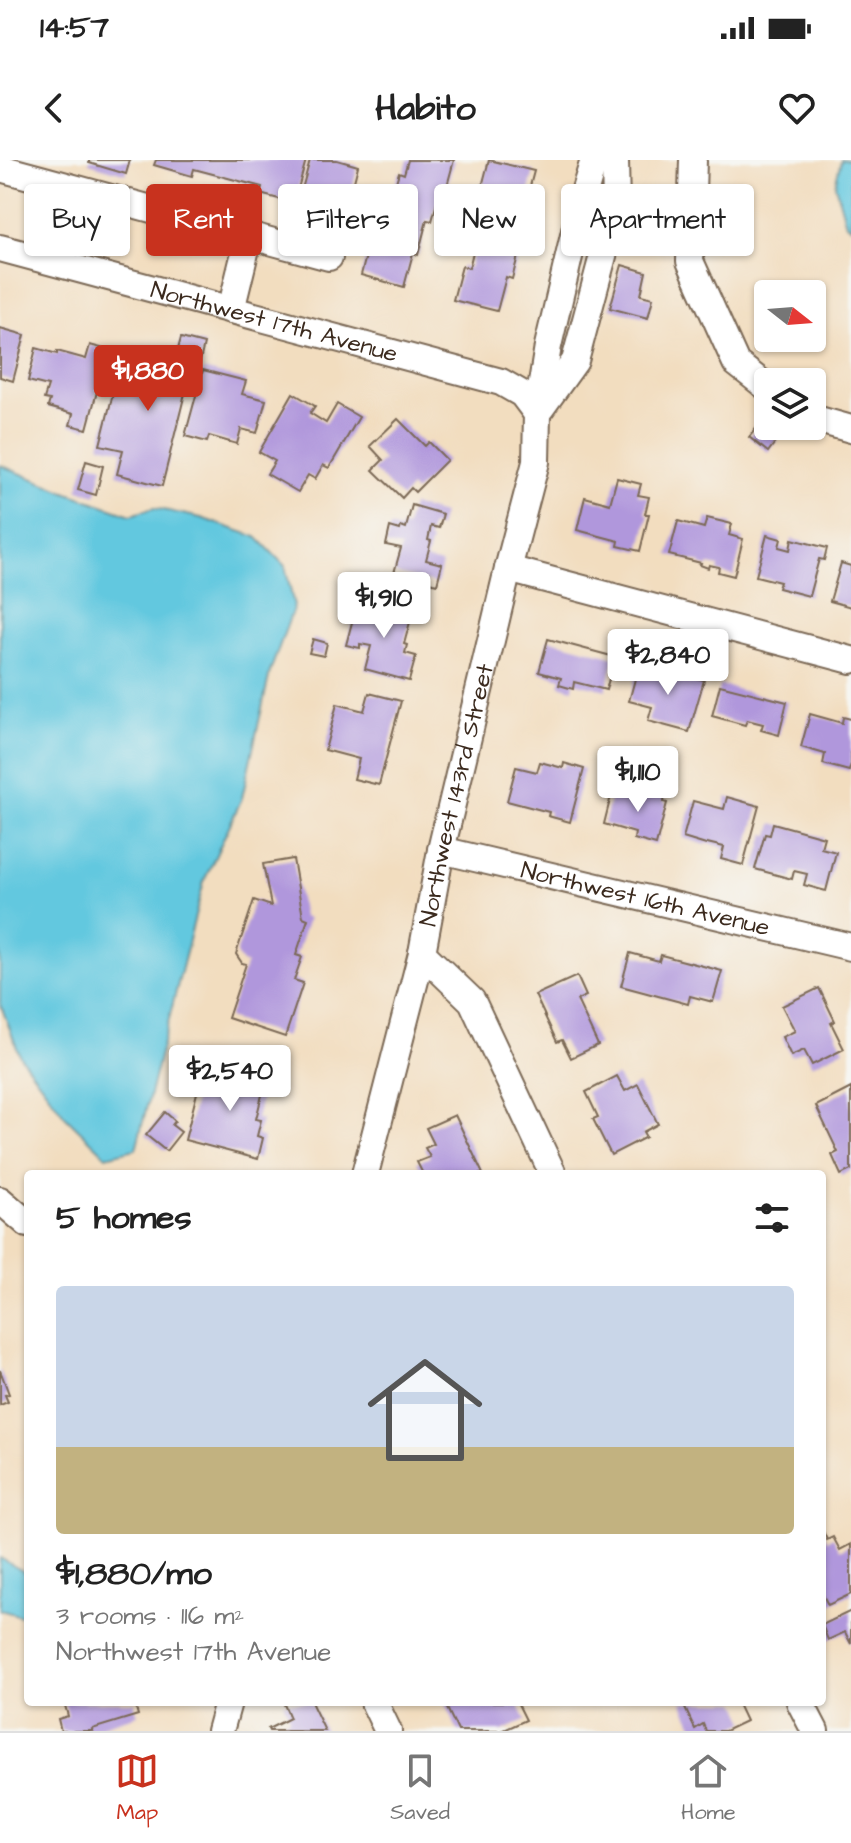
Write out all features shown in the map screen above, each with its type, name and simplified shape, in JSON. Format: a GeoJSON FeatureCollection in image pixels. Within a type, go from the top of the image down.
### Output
{"type":"FeatureCollection","features":[{"type":"Feature","properties":{"kind":"street","name":"Northwest 143rd Street"},"geometry":{"type":"LineString","coordinates":[[366,1170],[422,953],[441,850],[536,462],[537,414],[548,346],[594,160]]}},
{"type":"Feature","properties":{"kind":"street"},"geometry":{"type":"LineString","coordinates":[[537,414],[575,361],[616,207],[615,160]]}},
{"type":"Feature","properties":{"kind":"street"},"geometry":{"type":"LineString","coordinates":[[693,160],[690,261],[736,363],[754,377]]}},
{"type":"Feature","properties":{"kind":"street"},"geometry":{"type":"LineString","coordinates":[[0,168],[146,208]]}},
{"type":"Feature","properties":{"kind":"street"},"geometry":{"type":"LineString","coordinates":[[262,239],[329,257]]}},
{"type":"Feature","properties":{"kind":"street","name":"Northwest 17th Avenue"},"geometry":{"type":"LineString","coordinates":[[0,248],[501,382],[522,394],[537,414]]}},
{"type":"Feature","properties":{"kind":"street"},"geometry":{"type":"LineString","coordinates":[[231,310],[244,256]]}},
{"type":"Feature","properties":{"kind":"street"},"geometry":{"type":"LineString","coordinates":[[826,422],[851,429]]}},
{"type":"Feature","properties":{"kind":"street"},"geometry":{"type":"LineString","coordinates":[[508,569],[851,660]]}},
{"type":"Feature","properties":{"kind":"street","name":"Northwest 16th Avenue"},"geometry":{"type":"LineString","coordinates":[[441,850],[851,947]]}},
{"type":"Feature","properties":{"kind":"street"},"geometry":{"type":"LineString","coordinates":[[422,953],[472,1001],[551,1170]]}},
{"type":"Feature","properties":{"kind":"street"},"geometry":{"type":"LineString","coordinates":[[0,1200],[24,1221]]}},
{"type":"Feature","properties":{"kind":"street"},"geometry":{"type":"LineString","coordinates":[[220,1731],[227,1706]]}},
{"type":"Feature","properties":{"kind":"street"},"geometry":{"type":"LineString","coordinates":[[376,1706],[388,1731]]}},
{"type":"Feature","properties":{"kind":"street"},"geometry":{"type":"LineString","coordinates":[[802,1706],[815,1731]]}},
{"type":"Feature","properties":{"kind":"water"},"geometry":{"type":"Polygon","coordinates":[[[841,160],[851,160],[851,227],[846,224],[835,185],[841,160]]]}},
{"type":"Feature","properties":{"kind":"water"},"geometry":{"type":"Polygon","coordinates":[[[0,465],[131,515],[154,508],[201,518],[257,537],[285,566],[294,606],[270,672],[242,798],[204,881],[136,1149],[106,1156],[65,1116],[20,1056],[0,1003],[0,465]]]}},
{"type":"Feature","properties":{"kind":"water"},"geometry":{"type":"Polygon","coordinates":[[[0,1558],[24,1572],[24,1617],[0,1610],[0,1558]]]}},
{"type":"Feature","properties":{"kind":"building"},"geometry":{"type":"Polygon","coordinates":[[[89,160],[130,160],[126,174],[89,163],[89,160]]]}},
{"type":"Feature","properties":{"kind":"building"},"geometry":{"type":"Polygon","coordinates":[[[156,160],[306,160],[299,184],[278,184],[278,199],[262,195],[262,184],[251,184],[194,169],[192,176],[154,165],[156,160]]]}},
{"type":"Feature","properties":{"kind":"building"},"geometry":{"type":"Polygon","coordinates":[[[310,160],[337,160],[358,166],[353,184],[303,184],[310,160]]]}},
{"type":"Feature","properties":{"kind":"building"},"geometry":{"type":"Polygon","coordinates":[[[408,160],[454,160],[448,184],[434,184],[434,214],[432,221],[427,220],[418,255],[418,184],[395,184],[399,172],[404,174],[408,160]]]}},
{"type":"Feature","properties":{"kind":"building"},"geometry":{"type":"Polygon","coordinates":[[[489,160],[534,171],[531,184],[483,184],[489,160]]]}},
{"type":"Feature","properties":{"kind":"building"},"geometry":{"type":"Polygon","coordinates":[[[366,256],[412,256],[404,287],[361,275],[366,256]]]}},
{"type":"Feature","properties":{"kind":"building"},"geometry":{"type":"Polygon","coordinates":[[[472,256],[518,256],[512,279],[506,277],[497,311],[453,300],[462,266],[469,268],[472,256]]]}},
{"type":"Feature","properties":{"kind":"building"},"geometry":{"type":"Polygon","coordinates":[[[622,265],[646,272],[641,295],[653,298],[648,318],[610,308],[622,265]]]}},
{"type":"Feature","properties":{"kind":"building"},"geometry":{"type":"Polygon","coordinates":[[[0,328],[25,335],[13,381],[0,377],[0,328]]]}},
{"type":"Feature","properties":{"kind":"building"},"geometry":{"type":"Polygon","coordinates":[[[181,338],[204,344],[198,370],[191,369],[162,486],[117,474],[123,450],[100,445],[123,354],[149,360],[148,363],[159,366],[156,377],[170,380],[181,338]]]}},
{"type":"Feature","properties":{"kind":"building"},"geometry":{"type":"Polygon","coordinates":[[[90,345],[108,350],[87,429],[70,425],[73,414],[48,407],[50,400],[44,399],[48,386],[28,381],[36,348],[86,359],[90,345]]]}},
{"type":"Feature","properties":{"kind":"building"},"geometry":{"type":"Polygon","coordinates":[[[203,370],[246,381],[242,394],[266,400],[257,433],[241,429],[237,444],[209,436],[207,442],[185,436],[203,370]]]}},
{"type":"Feature","properties":{"kind":"building"},"geometry":{"type":"Polygon","coordinates":[[[293,393],[315,406],[310,413],[326,423],[337,404],[359,417],[329,468],[323,465],[315,479],[308,475],[298,492],[267,474],[275,461],[259,452],[293,393]]]}},
{"type":"Feature","properties":{"kind":"building"},"geometry":{"type":"Polygon","coordinates":[[[398,419],[425,446],[429,442],[447,460],[415,492],[411,488],[402,498],[373,470],[383,460],[370,446],[398,419]]]}},
{"type":"Feature","properties":{"kind":"building"},"geometry":{"type":"Polygon","coordinates":[[[754,431],[754,440],[777,440],[768,452],[749,437],[754,431]]]}},
{"type":"Feature","properties":{"kind":"building"},"geometry":{"type":"Polygon","coordinates":[[[86,461],[103,466],[96,495],[78,490],[86,461]]]}},
{"type":"Feature","properties":{"kind":"building"},"geometry":{"type":"Polygon","coordinates":[[[617,478],[641,484],[638,495],[649,497],[645,514],[649,514],[640,551],[618,546],[619,541],[577,530],[585,497],[610,504],[617,478]]]}},
{"type":"Feature","properties":{"kind":"building"},"geometry":{"type":"Polygon","coordinates":[[[412,505],[443,514],[439,528],[431,526],[426,560],[442,564],[437,584],[394,573],[401,548],[386,545],[390,527],[406,528],[412,505]]]}},
{"type":"Feature","properties":{"kind":"building"},"geometry":{"type":"Polygon","coordinates":[[[707,518],[732,524],[729,535],[743,539],[734,576],[718,572],[719,567],[709,565],[708,568],[701,563],[669,555],[678,521],[704,528],[707,518]]]}},
{"type":"Feature","properties":{"kind":"building"},"geometry":{"type":"Polygon","coordinates":[[[767,535],[781,539],[779,547],[790,550],[792,539],[827,548],[824,560],[819,559],[809,596],[778,588],[780,582],[756,576],[767,535]]]}},
{"type":"Feature","properties":{"kind":"building"},"geometry":{"type":"Polygon","coordinates":[[[841,563],[851,566],[851,607],[830,601],[841,563]]]}},
{"type":"Feature","properties":{"kind":"building"},"geometry":{"type":"Polygon","coordinates":[[[389,604],[413,611],[404,644],[407,645],[405,653],[416,656],[409,681],[365,669],[371,646],[360,644],[360,648],[346,645],[356,607],[386,615],[389,604]]]}},
{"type":"Feature","properties":{"kind":"building"},"geometry":{"type":"Polygon","coordinates":[[[313,639],[327,643],[324,656],[309,653],[313,639]]]}},
{"type":"Feature","properties":{"kind":"building"},"geometry":{"type":"Polygon","coordinates":[[[548,639],[615,657],[606,690],[574,682],[573,689],[559,685],[561,678],[539,672],[548,639]]]}},
{"type":"Feature","properties":{"kind":"building"},"geometry":{"type":"Polygon","coordinates":[[[638,668],[666,676],[668,671],[704,680],[689,732],[648,721],[652,707],[629,701],[638,668]]]}},
{"type":"Feature","properties":{"kind":"building"},"geometry":{"type":"Polygon","coordinates":[[[720,685],[787,702],[779,735],[761,730],[763,724],[747,720],[745,725],[712,716],[720,685]]]}},
{"type":"Feature","properties":{"kind":"building"},"geometry":{"type":"Polygon","coordinates":[[[369,693],[401,701],[379,785],[354,779],[359,759],[325,750],[337,704],[364,711],[369,693]]]}},
{"type":"Feature","properties":{"kind":"building"},"geometry":{"type":"Polygon","coordinates":[[[810,714],[842,723],[843,717],[851,719],[849,771],[823,764],[825,754],[801,747],[810,714]]]}},
{"type":"Feature","properties":{"kind":"building"},"geometry":{"type":"Polygon","coordinates":[[[540,762],[563,768],[564,763],[584,769],[570,822],[548,816],[549,812],[507,801],[516,767],[537,772],[540,762]]]}},
{"type":"Feature","properties":{"kind":"building"},"geometry":{"type":"Polygon","coordinates":[[[640,787],[665,794],[664,802],[667,803],[656,845],[634,839],[635,833],[604,824],[612,792],[637,798],[640,787]]]}},
{"type":"Feature","properties":{"kind":"building"},"geometry":{"type":"Polygon","coordinates":[[[727,797],[759,806],[743,865],[721,859],[724,847],[683,838],[693,801],[724,809],[727,797]]]}},
{"type":"Feature","properties":{"kind":"building"},"geometry":{"type":"Polygon","coordinates":[[[773,823],[824,837],[821,848],[836,852],[826,891],[804,885],[807,874],[794,871],[792,879],[755,869],[765,834],[770,835],[773,823]]]}},
{"type":"Feature","properties":{"kind":"building"},"geometry":{"type":"Polygon","coordinates":[[[293,859],[303,917],[308,919],[296,955],[302,957],[294,980],[303,983],[285,1037],[228,1018],[246,964],[236,954],[254,900],[271,906],[263,864],[293,859]]]}},
{"type":"Feature","properties":{"kind":"building"},"geometry":{"type":"Polygon","coordinates":[[[630,953],[659,961],[661,955],[722,971],[713,1002],[690,996],[688,1004],[621,986],[630,953]]]}},
{"type":"Feature","properties":{"kind":"building"},"geometry":{"type":"Polygon","coordinates":[[[577,976],[586,996],[577,1000],[598,1045],[571,1058],[562,1040],[557,1042],[535,995],[577,976]]]}},
{"type":"Feature","properties":{"kind":"building"},"geometry":{"type":"Polygon","coordinates":[[[819,988],[844,1049],[812,1065],[804,1050],[791,1056],[782,1037],[795,1031],[782,1006],[819,988]]]}},
{"type":"Feature","properties":{"kind":"building"},"geometry":{"type":"Polygon","coordinates":[[[236,1063],[268,1071],[256,1119],[261,1120],[257,1136],[263,1138],[258,1159],[185,1140],[200,1081],[229,1088],[236,1063]]]}},
{"type":"Feature","properties":{"kind":"building"},"geometry":{"type":"Polygon","coordinates":[[[617,1076],[625,1091],[638,1084],[658,1124],[643,1132],[646,1137],[611,1155],[593,1119],[598,1117],[586,1092],[617,1076]]]}},
{"type":"Feature","properties":{"kind":"building"},"geometry":{"type":"Polygon","coordinates":[[[851,1088],[851,1170],[841,1175],[832,1155],[838,1152],[816,1106],[851,1088]]]}},
{"type":"Feature","properties":{"kind":"building"},"geometry":{"type":"Polygon","coordinates":[[[165,1112],[175,1121],[172,1125],[181,1132],[166,1151],[146,1135],[165,1112]]]}},
{"type":"Feature","properties":{"kind":"building"},"geometry":{"type":"Polygon","coordinates":[[[455,1115],[481,1170],[421,1170],[417,1162],[430,1157],[425,1148],[434,1144],[426,1128],[455,1115]]]}},
{"type":"Feature","properties":{"kind":"building"},"geometry":{"type":"Polygon","coordinates":[[[0,1370],[9,1394],[5,1395],[8,1402],[0,1405],[0,1370]]]}},
{"type":"Feature","properties":{"kind":"building"},"geometry":{"type":"Polygon","coordinates":[[[833,1537],[840,1550],[851,1544],[851,1594],[828,1605],[826,1538],[833,1537]]]}},
{"type":"Feature","properties":{"kind":"building"},"geometry":{"type":"Polygon","coordinates":[[[851,1611],[851,1644],[845,1632],[828,1640],[826,1623],[851,1611]]]}},
{"type":"Feature","properties":{"kind":"building"},"geometry":{"type":"Polygon","coordinates":[[[65,1706],[135,1706],[138,1715],[93,1731],[61,1731],[58,1719],[68,1716],[65,1706]]]}},
{"type":"Feature","properties":{"kind":"building"},"geometry":{"type":"Polygon","coordinates":[[[285,1706],[313,1706],[325,1731],[269,1731],[290,1718],[285,1706]]]}},
{"type":"Feature","properties":{"kind":"building"},"geometry":{"type":"Polygon","coordinates":[[[446,1706],[519,1706],[526,1720],[502,1731],[458,1731],[446,1706]]]}},
{"type":"Feature","properties":{"kind":"building"},"geometry":{"type":"Polygon","coordinates":[[[684,1706],[739,1706],[746,1721],[725,1731],[706,1731],[703,1724],[695,1729],[684,1706]]]}}]}
